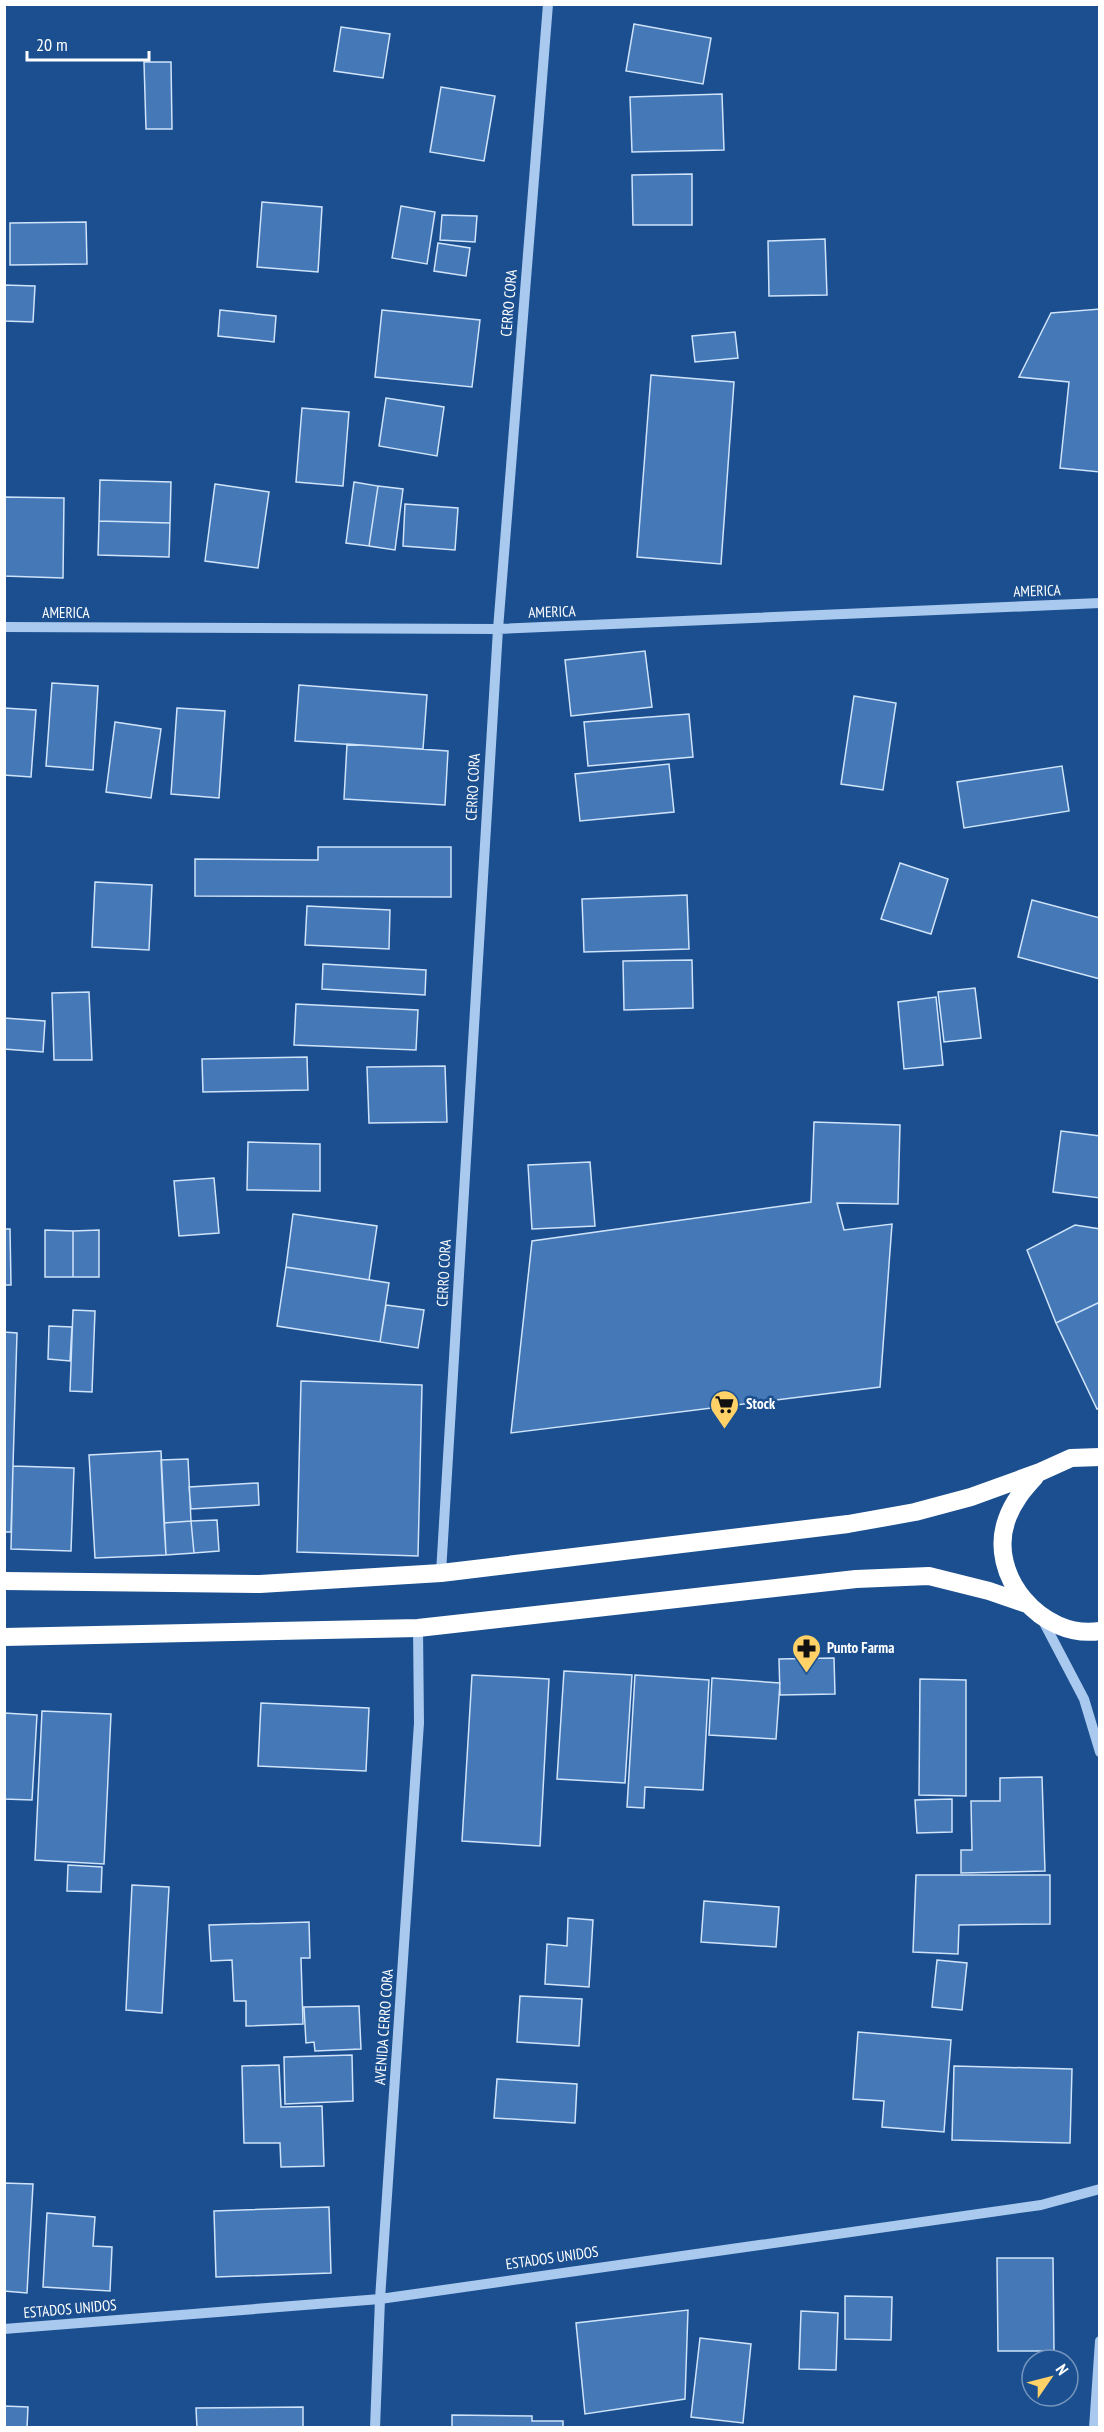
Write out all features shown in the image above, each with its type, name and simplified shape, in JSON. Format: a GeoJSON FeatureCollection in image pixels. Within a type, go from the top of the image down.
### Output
{"type":"FeatureCollection","features":[{"type":"Feature","properties":{"kind":"highway"},"geometry":{"type":"LineString","coordinates":[[4,1581],[260,1584],[441,1573],[848,1524],[915,1512],[971,1497],[1100,1448]]}},
{"type":"Feature","properties":{"kind":"highway"},"geometry":{"type":"LineString","coordinates":[[1071,1458],[1100,1457]]}},
{"type":"Feature","properties":{"kind":"highway"},"geometry":{"type":"LineString","coordinates":[[1034,1610],[1010,1579],[1003,1550],[1006,1520],[1019,1493],[1040,1472]]}},
{"type":"Feature","properties":{"kind":"highway"},"geometry":{"type":"LineString","coordinates":[[4,1637],[418,1628],[856,1579],[929,1576],[989,1591],[1034,1610],[1064,1628],[1100,1631]]}},
{"type":"Feature","properties":{"kind":"street","name":"CERRO CORA"},"geometry":{"type":"LineString","coordinates":[[441,1573],[498,629],[548,4]]}},
{"type":"Feature","properties":{"kind":"street","name":"AMERICA"},"geometry":{"type":"LineString","coordinates":[[4,627],[498,629],[1100,603]]}},
{"type":"Feature","properties":{"kind":"street"},"geometry":{"type":"LineString","coordinates":[[1034,1610],[1084,1699],[1100,1752]]}},
{"type":"Feature","properties":{"kind":"street","name":"AVENIDA CERRO CORA"},"geometry":{"type":"LineString","coordinates":[[375,2427],[380,2299],[419,1723],[418,1628]]}},
{"type":"Feature","properties":{"kind":"street","name":"ESTADOS UNIDOS"},"geometry":{"type":"LineString","coordinates":[[4,2329],[380,2299],[1041,2205],[1100,2189]]}},
{"type":"Feature","properties":{"kind":"street"},"geometry":{"type":"LineString","coordinates":[[1094,2427],[1100,2341]]}},
{"type":"Feature","properties":{"kind":"building"},"geometry":{"type":"Polygon","coordinates":[[[634,24],[711,38],[703,84],[626,71],[634,24]]]}},
{"type":"Feature","properties":{"kind":"building"},"geometry":{"type":"Polygon","coordinates":[[[341,27],[390,34],[383,78],[334,71],[341,27]]]}},
{"type":"Feature","properties":{"kind":"building"},"geometry":{"type":"Polygon","coordinates":[[[144,62],[171,62],[172,129],[146,129],[144,62]]]}},
{"type":"Feature","properties":{"kind":"building"},"geometry":{"type":"Polygon","coordinates":[[[441,87],[495,96],[484,161],[430,152],[441,87]]]}},
{"type":"Feature","properties":{"kind":"building"},"geometry":{"type":"Polygon","coordinates":[[[722,94],[724,150],[632,152],[630,97],[722,94]]]}},
{"type":"Feature","properties":{"kind":"building"},"geometry":{"type":"Polygon","coordinates":[[[692,174],[692,225],[633,225],[632,175],[692,174]]]}},
{"type":"Feature","properties":{"kind":"building"},"geometry":{"type":"Polygon","coordinates":[[[262,202],[322,207],[318,272],[257,267],[262,202]]]}},
{"type":"Feature","properties":{"kind":"building"},"geometry":{"type":"Polygon","coordinates":[[[401,206],[435,212],[427,264],[392,258],[401,206]]]}},
{"type":"Feature","properties":{"kind":"building"},"geometry":{"type":"Polygon","coordinates":[[[442,215],[477,216],[475,242],[440,240],[442,215]]]}},
{"type":"Feature","properties":{"kind":"building"},"geometry":{"type":"Polygon","coordinates":[[[86,222],[87,264],[10,265],[10,223],[86,222]]]}},
{"type":"Feature","properties":{"kind":"building"},"geometry":{"type":"Polygon","coordinates":[[[825,239],[827,295],[769,296],[768,241],[825,239]]]}},
{"type":"Feature","properties":{"kind":"building"},"geometry":{"type":"Polygon","coordinates":[[[438,243],[470,248],[466,276],[434,271],[438,243]]]}},
{"type":"Feature","properties":{"kind":"building"},"geometry":{"type":"Polygon","coordinates":[[[4,285],[35,286],[33,322],[4,321],[4,285]]]}},
{"type":"Feature","properties":{"kind":"building"},"geometry":{"type":"Polygon","coordinates":[[[1100,309],[1100,472],[1060,468],[1069,382],[1019,377],[1051,313],[1100,309]]]}},
{"type":"Feature","properties":{"kind":"building"},"geometry":{"type":"Polygon","coordinates":[[[220,310],[276,316],[274,342],[218,336],[220,310]]]}},
{"type":"Feature","properties":{"kind":"building"},"geometry":{"type":"Polygon","coordinates":[[[382,310],[480,320],[472,387],[375,377],[382,310]]]}},
{"type":"Feature","properties":{"kind":"building"},"geometry":{"type":"Polygon","coordinates":[[[735,332],[738,358],[695,362],[692,336],[735,332]]]}},
{"type":"Feature","properties":{"kind":"building"},"geometry":{"type":"Polygon","coordinates":[[[651,375],[734,382],[721,564],[637,557],[651,375]]]}},
{"type":"Feature","properties":{"kind":"building"},"geometry":{"type":"Polygon","coordinates":[[[386,398],[444,407],[437,456],[379,446],[386,398]]]}},
{"type":"Feature","properties":{"kind":"building"},"geometry":{"type":"Polygon","coordinates":[[[302,408],[349,412],[343,486],[296,482],[302,408]]]}},
{"type":"Feature","properties":{"kind":"building"},"geometry":{"type":"Polygon","coordinates":[[[100,480],[171,482],[170,523],[99,521],[100,480]]]}},
{"type":"Feature","properties":{"kind":"building"},"geometry":{"type":"Polygon","coordinates":[[[354,482],[378,486],[369,546],[346,543],[354,482]]]}},
{"type":"Feature","properties":{"kind":"building"},"geometry":{"type":"Polygon","coordinates":[[[215,484],[269,492],[258,568],[205,561],[215,484]]]}},
{"type":"Feature","properties":{"kind":"building"},"geometry":{"type":"Polygon","coordinates":[[[378,486],[403,489],[395,550],[369,546],[378,486]]]}},
{"type":"Feature","properties":{"kind":"building"},"geometry":{"type":"Polygon","coordinates":[[[4,497],[64,498],[63,578],[4,576],[4,497]]]}},
{"type":"Feature","properties":{"kind":"building"},"geometry":{"type":"Polygon","coordinates":[[[405,504],[458,508],[455,550],[403,546],[405,504]]]}},
{"type":"Feature","properties":{"kind":"building"},"geometry":{"type":"Polygon","coordinates":[[[99,521],[170,523],[169,557],[98,555],[99,521]]]}},
{"type":"Feature","properties":{"kind":"building"},"geometry":{"type":"Polygon","coordinates":[[[645,651],[652,707],[571,716],[565,660],[645,651]]]}},
{"type":"Feature","properties":{"kind":"building"},"geometry":{"type":"Polygon","coordinates":[[[52,683],[98,686],[93,770],[46,766],[52,683]]]}},
{"type":"Feature","properties":{"kind":"building"},"geometry":{"type":"Polygon","coordinates":[[[299,685],[427,695],[423,749],[295,741],[299,685]]]}},
{"type":"Feature","properties":{"kind":"building"},"geometry":{"type":"Polygon","coordinates":[[[854,696],[896,703],[883,790],[841,784],[854,696]]]}},
{"type":"Feature","properties":{"kind":"building"},"geometry":{"type":"Polygon","coordinates":[[[4,708],[36,710],[31,777],[4,775],[4,708]]]}},
{"type":"Feature","properties":{"kind":"building"},"geometry":{"type":"Polygon","coordinates":[[[177,708],[225,711],[219,798],[171,794],[177,708]]]}},
{"type":"Feature","properties":{"kind":"building"},"geometry":{"type":"Polygon","coordinates":[[[689,714],[693,757],[588,766],[584,722],[689,714]]]}},
{"type":"Feature","properties":{"kind":"building"},"geometry":{"type":"Polygon","coordinates":[[[115,722],[161,729],[151,798],[106,792],[115,722]]]}},
{"type":"Feature","properties":{"kind":"building"},"geometry":{"type":"Polygon","coordinates":[[[347,744],[448,751],[445,805],[344,799],[347,744]]]}},
{"type":"Feature","properties":{"kind":"building"},"geometry":{"type":"Polygon","coordinates":[[[669,764],[674,812],[580,821],[575,774],[669,764]]]}},
{"type":"Feature","properties":{"kind":"building"},"geometry":{"type":"Polygon","coordinates":[[[1062,766],[1069,811],[964,828],[957,782],[1062,766]]]}},
{"type":"Feature","properties":{"kind":"building"},"geometry":{"type":"Polygon","coordinates":[[[318,847],[451,847],[451,897],[195,896],[195,859],[318,860],[318,847]]]}},
{"type":"Feature","properties":{"kind":"building"},"geometry":{"type":"Polygon","coordinates":[[[900,863],[948,879],[931,934],[881,919],[900,863]]]}},
{"type":"Feature","properties":{"kind":"building"},"geometry":{"type":"Polygon","coordinates":[[[95,882],[152,885],[149,950],[92,947],[95,882]]]}},
{"type":"Feature","properties":{"kind":"building"},"geometry":{"type":"Polygon","coordinates":[[[687,895],[689,949],[584,952],[582,899],[687,895]]]}},
{"type":"Feature","properties":{"kind":"building"},"geometry":{"type":"Polygon","coordinates":[[[1032,900],[1100,918],[1100,979],[1018,957],[1032,900]]]}},
{"type":"Feature","properties":{"kind":"building"},"geometry":{"type":"Polygon","coordinates":[[[307,906],[390,910],[389,949],[305,945],[307,906]]]}},
{"type":"Feature","properties":{"kind":"building"},"geometry":{"type":"Polygon","coordinates":[[[692,960],[693,1008],[624,1010],[623,961],[692,960]]]}},
{"type":"Feature","properties":{"kind":"building"},"geometry":{"type":"Polygon","coordinates":[[[323,964],[426,970],[425,995],[322,989],[323,964]]]}},
{"type":"Feature","properties":{"kind":"building"},"geometry":{"type":"Polygon","coordinates":[[[975,988],[981,1038],[944,1042],[938,992],[975,988]]]}},
{"type":"Feature","properties":{"kind":"building"},"geometry":{"type":"Polygon","coordinates":[[[89,992],[92,1060],[54,1060],[52,993],[89,992]]]}},
{"type":"Feature","properties":{"kind":"building"},"geometry":{"type":"Polygon","coordinates":[[[936,997],[943,1065],[904,1069],[898,1002],[936,997]]]}},
{"type":"Feature","properties":{"kind":"building"},"geometry":{"type":"Polygon","coordinates":[[[296,1004],[418,1010],[416,1050],[294,1045],[296,1004]]]}},
{"type":"Feature","properties":{"kind":"building"},"geometry":{"type":"Polygon","coordinates":[[[4,1018],[45,1021],[43,1052],[4,1049],[4,1018]]]}},
{"type":"Feature","properties":{"kind":"building"},"geometry":{"type":"Polygon","coordinates":[[[307,1057],[308,1090],[203,1092],[202,1059],[307,1057]]]}},
{"type":"Feature","properties":{"kind":"building"},"geometry":{"type":"Polygon","coordinates":[[[445,1066],[447,1122],[369,1123],[367,1067],[445,1066]]]}},
{"type":"Feature","properties":{"kind":"building"},"geometry":{"type":"Polygon","coordinates":[[[814,1122],[900,1125],[898,1204],[837,1203],[844,1230],[892,1224],[880,1387],[511,1433],[532,1241],[811,1202],[814,1122]]]}},
{"type":"Feature","properties":{"kind":"building"},"geometry":{"type":"Polygon","coordinates":[[[1061,1131],[1100,1136],[1100,1198],[1053,1192],[1061,1131]]]}},
{"type":"Feature","properties":{"kind":"building"},"geometry":{"type":"Polygon","coordinates":[[[248,1142],[320,1144],[320,1191],[247,1190],[248,1142]]]}},
{"type":"Feature","properties":{"kind":"building"},"geometry":{"type":"Polygon","coordinates":[[[590,1162],[595,1226],[532,1229],[528,1165],[590,1162]]]}},
{"type":"Feature","properties":{"kind":"building"},"geometry":{"type":"Polygon","coordinates":[[[214,1178],[219,1233],[179,1236],[174,1181],[214,1178]]]}},
{"type":"Feature","properties":{"kind":"building"},"geometry":{"type":"Polygon","coordinates":[[[293,1214],[377,1226],[369,1280],[286,1267],[293,1214]]]}},
{"type":"Feature","properties":{"kind":"building"},"geometry":{"type":"Polygon","coordinates":[[[1075,1225],[1100,1229],[1100,1302],[1056,1323],[1027,1250],[1075,1225]]]}},
{"type":"Feature","properties":{"kind":"building"},"geometry":{"type":"Polygon","coordinates":[[[4,1229],[10,1229],[11,1285],[4,1285],[4,1229]]]}},
{"type":"Feature","properties":{"kind":"building"},"geometry":{"type":"Polygon","coordinates":[[[45,1230],[73,1231],[73,1277],[45,1277],[45,1230]]]}},
{"type":"Feature","properties":{"kind":"building"},"geometry":{"type":"Polygon","coordinates":[[[99,1230],[99,1277],[73,1277],[73,1231],[99,1230]]]}},
{"type":"Feature","properties":{"kind":"building"},"geometry":{"type":"Polygon","coordinates":[[[286,1267],[389,1283],[380,1342],[277,1326],[286,1267]]]}},
{"type":"Feature","properties":{"kind":"building"},"geometry":{"type":"Polygon","coordinates":[[[1100,1302],[1100,1408],[1097,1409],[1056,1323],[1100,1302]]]}},
{"type":"Feature","properties":{"kind":"building"},"geometry":{"type":"Polygon","coordinates":[[[386,1305],[424,1310],[418,1348],[380,1342],[386,1305]]]}},
{"type":"Feature","properties":{"kind":"building"},"geometry":{"type":"Polygon","coordinates":[[[73,1310],[95,1311],[92,1392],[70,1391],[73,1310]]]}},
{"type":"Feature","properties":{"kind":"building"},"geometry":{"type":"Polygon","coordinates":[[[49,1326],[72,1327],[70,1361],[48,1359],[49,1326]]]}},
{"type":"Feature","properties":{"kind":"building"},"geometry":{"type":"Polygon","coordinates":[[[4,1332],[17,1333],[11,1532],[4,1532],[4,1332]]]}},
{"type":"Feature","properties":{"kind":"building"},"geometry":{"type":"Polygon","coordinates":[[[301,1381],[422,1385],[418,1556],[297,1552],[301,1381]]]}},
{"type":"Feature","properties":{"kind":"building"},"geometry":{"type":"Polygon","coordinates":[[[161,1451],[166,1555],[95,1558],[89,1455],[161,1451]]]}},
{"type":"Feature","properties":{"kind":"building"},"geometry":{"type":"Polygon","coordinates":[[[188,1459],[191,1521],[164,1523],[161,1460],[188,1459]]]}},
{"type":"Feature","properties":{"kind":"building"},"geometry":{"type":"Polygon","coordinates":[[[13,1466],[74,1468],[71,1551],[11,1549],[13,1466]]]}},
{"type":"Feature","properties":{"kind":"building"},"geometry":{"type":"Polygon","coordinates":[[[258,1483],[259,1505],[191,1509],[189,1487],[258,1483]]]}},
{"type":"Feature","properties":{"kind":"building"},"geometry":{"type":"Polygon","coordinates":[[[217,1520],[219,1551],[194,1553],[191,1521],[217,1520]]]}},
{"type":"Feature","properties":{"kind":"building"},"geometry":{"type":"Polygon","coordinates":[[[191,1521],[194,1553],[166,1555],[164,1523],[191,1521]]]}},
{"type":"Feature","properties":{"kind":"building"},"geometry":{"type":"Polygon","coordinates":[[[834,1658],[835,1694],[780,1695],[779,1659],[834,1658]]]}},
{"type":"Feature","properties":{"kind":"building"},"geometry":{"type":"Polygon","coordinates":[[[564,1671],[632,1675],[625,1783],[557,1779],[564,1671]]]}},
{"type":"Feature","properties":{"kind":"building"},"geometry":{"type":"Polygon","coordinates":[[[472,1675],[549,1679],[540,1846],[462,1841],[472,1675]]]}},
{"type":"Feature","properties":{"kind":"building"},"geometry":{"type":"Polygon","coordinates":[[[635,1675],[709,1680],[703,1790],[645,1787],[644,1808],[627,1807],[635,1675]]]}},
{"type":"Feature","properties":{"kind":"building"},"geometry":{"type":"Polygon","coordinates":[[[712,1678],[780,1683],[776,1739],[709,1735],[712,1678]]]}},
{"type":"Feature","properties":{"kind":"building"},"geometry":{"type":"Polygon","coordinates":[[[920,1679],[966,1680],[966,1796],[919,1795],[920,1679]]]}},
{"type":"Feature","properties":{"kind":"building"},"geometry":{"type":"Polygon","coordinates":[[[261,1703],[369,1708],[366,1771],[258,1766],[261,1703]]]}},
{"type":"Feature","properties":{"kind":"building"},"geometry":{"type":"Polygon","coordinates":[[[42,1711],[111,1714],[104,1864],[35,1860],[42,1711]]]}},
{"type":"Feature","properties":{"kind":"building"},"geometry":{"type":"Polygon","coordinates":[[[4,1713],[37,1715],[32,1800],[4,1799],[4,1713]]]}},
{"type":"Feature","properties":{"kind":"building"},"geometry":{"type":"Polygon","coordinates":[[[1042,1777],[1045,1871],[961,1873],[961,1850],[972,1850],[971,1801],[1000,1801],[1000,1778],[1042,1777]]]}},
{"type":"Feature","properties":{"kind":"building"},"geometry":{"type":"Polygon","coordinates":[[[952,1799],[952,1832],[917,1833],[915,1800],[952,1799]]]}},
{"type":"Feature","properties":{"kind":"building"},"geometry":{"type":"Polygon","coordinates":[[[68,1865],[102,1867],[101,1892],[67,1891],[68,1865]]]}},
{"type":"Feature","properties":{"kind":"building"},"geometry":{"type":"Polygon","coordinates":[[[916,1875],[1050,1875],[1050,1924],[959,1925],[958,1954],[913,1952],[916,1875]]]}},
{"type":"Feature","properties":{"kind":"building"},"geometry":{"type":"Polygon","coordinates":[[[132,1885],[169,1887],[162,2013],[126,2010],[132,1885]]]}},
{"type":"Feature","properties":{"kind":"building"},"geometry":{"type":"Polygon","coordinates":[[[704,1901],[779,1907],[776,1947],[701,1942],[704,1901]]]}},
{"type":"Feature","properties":{"kind":"building"},"geometry":{"type":"Polygon","coordinates":[[[568,1918],[593,1920],[589,1987],[545,1984],[547,1944],[567,1946],[568,1918]]]}},
{"type":"Feature","properties":{"kind":"building"},"geometry":{"type":"Polygon","coordinates":[[[309,1922],[310,1958],[301,1958],[303,2024],[246,2026],[246,2001],[234,2001],[232,1960],[211,1961],[209,1925],[309,1922]]]}},
{"type":"Feature","properties":{"kind":"building"},"geometry":{"type":"Polygon","coordinates":[[[937,1960],[967,1963],[962,2010],[932,2007],[937,1960]]]}},
{"type":"Feature","properties":{"kind":"building"},"geometry":{"type":"Polygon","coordinates":[[[520,1996],[582,1999],[579,2046],[517,2042],[520,1996]]]}},
{"type":"Feature","properties":{"kind":"building"},"geometry":{"type":"Polygon","coordinates":[[[359,2006],[361,2049],[315,2051],[314,2042],[306,2043],[304,2007],[359,2006]]]}},
{"type":"Feature","properties":{"kind":"building"},"geometry":{"type":"Polygon","coordinates":[[[858,2032],[951,2040],[944,2132],[882,2127],[884,2101],[853,2099],[858,2032]]]}},
{"type":"Feature","properties":{"kind":"building"},"geometry":{"type":"Polygon","coordinates":[[[352,2055],[353,2101],[285,2104],[284,2057],[352,2055]]]}},
{"type":"Feature","properties":{"kind":"building"},"geometry":{"type":"Polygon","coordinates":[[[279,2065],[281,2107],[322,2106],[324,2166],[281,2167],[280,2143],[244,2143],[242,2066],[279,2065]]]}},
{"type":"Feature","properties":{"kind":"building"},"geometry":{"type":"Polygon","coordinates":[[[954,2066],[1072,2069],[1070,2143],[952,2140],[954,2066]]]}},
{"type":"Feature","properties":{"kind":"building"},"geometry":{"type":"Polygon","coordinates":[[[497,2079],[577,2084],[575,2123],[494,2118],[497,2079]]]}},
{"type":"Feature","properties":{"kind":"building"},"geometry":{"type":"Polygon","coordinates":[[[4,2183],[33,2184],[27,2293],[4,2291],[4,2183]]]}},
{"type":"Feature","properties":{"kind":"building"},"geometry":{"type":"Polygon","coordinates":[[[329,2207],[331,2273],[216,2277],[214,2211],[329,2207]]]}},
{"type":"Feature","properties":{"kind":"building"},"geometry":{"type":"Polygon","coordinates":[[[47,2213],[95,2217],[93,2246],[112,2247],[110,2291],[43,2287],[47,2213]]]}},
{"type":"Feature","properties":{"kind":"building"},"geometry":{"type":"Polygon","coordinates":[[[997,2258],[1053,2258],[1054,2348],[1020,2348],[1020,2351],[998,2351],[997,2258]]]}},
{"type":"Feature","properties":{"kind":"building"},"geometry":{"type":"Polygon","coordinates":[[[845,2296],[892,2297],[891,2340],[845,2339],[845,2296]]]}},
{"type":"Feature","properties":{"kind":"building"},"geometry":{"type":"Polygon","coordinates":[[[688,2310],[685,2399],[585,2414],[576,2323],[688,2310]]]}},
{"type":"Feature","properties":{"kind":"building"},"geometry":{"type":"Polygon","coordinates":[[[801,2311],[838,2313],[836,2370],[799,2369],[801,2311]]]}},
{"type":"Feature","properties":{"kind":"building"},"geometry":{"type":"Polygon","coordinates":[[[700,2338],[751,2344],[743,2423],[691,2417],[700,2338]]]}},
{"type":"Feature","properties":{"kind":"building"},"geometry":{"type":"Polygon","coordinates":[[[4,2406],[28,2407],[27,2428],[4,2428],[4,2406]]]}},
{"type":"Feature","properties":{"kind":"building"},"geometry":{"type":"Polygon","coordinates":[[[303,2407],[303,2428],[197,2428],[196,2408],[303,2407]]]}},
{"type":"Feature","properties":{"kind":"building"},"geometry":{"type":"Polygon","coordinates":[[[452,2415],[532,2416],[532,2421],[563,2421],[563,2428],[452,2428],[452,2415]]]}},
{"type":"Feature","properties":{"kind":"place","name":"Stock"},"geometry":{"type":"Point","coordinates":[725,1430]}},
{"type":"Feature","properties":{"kind":"place","name":"Punto Farma"},"geometry":{"type":"Point","coordinates":[806,1674]}}]}
